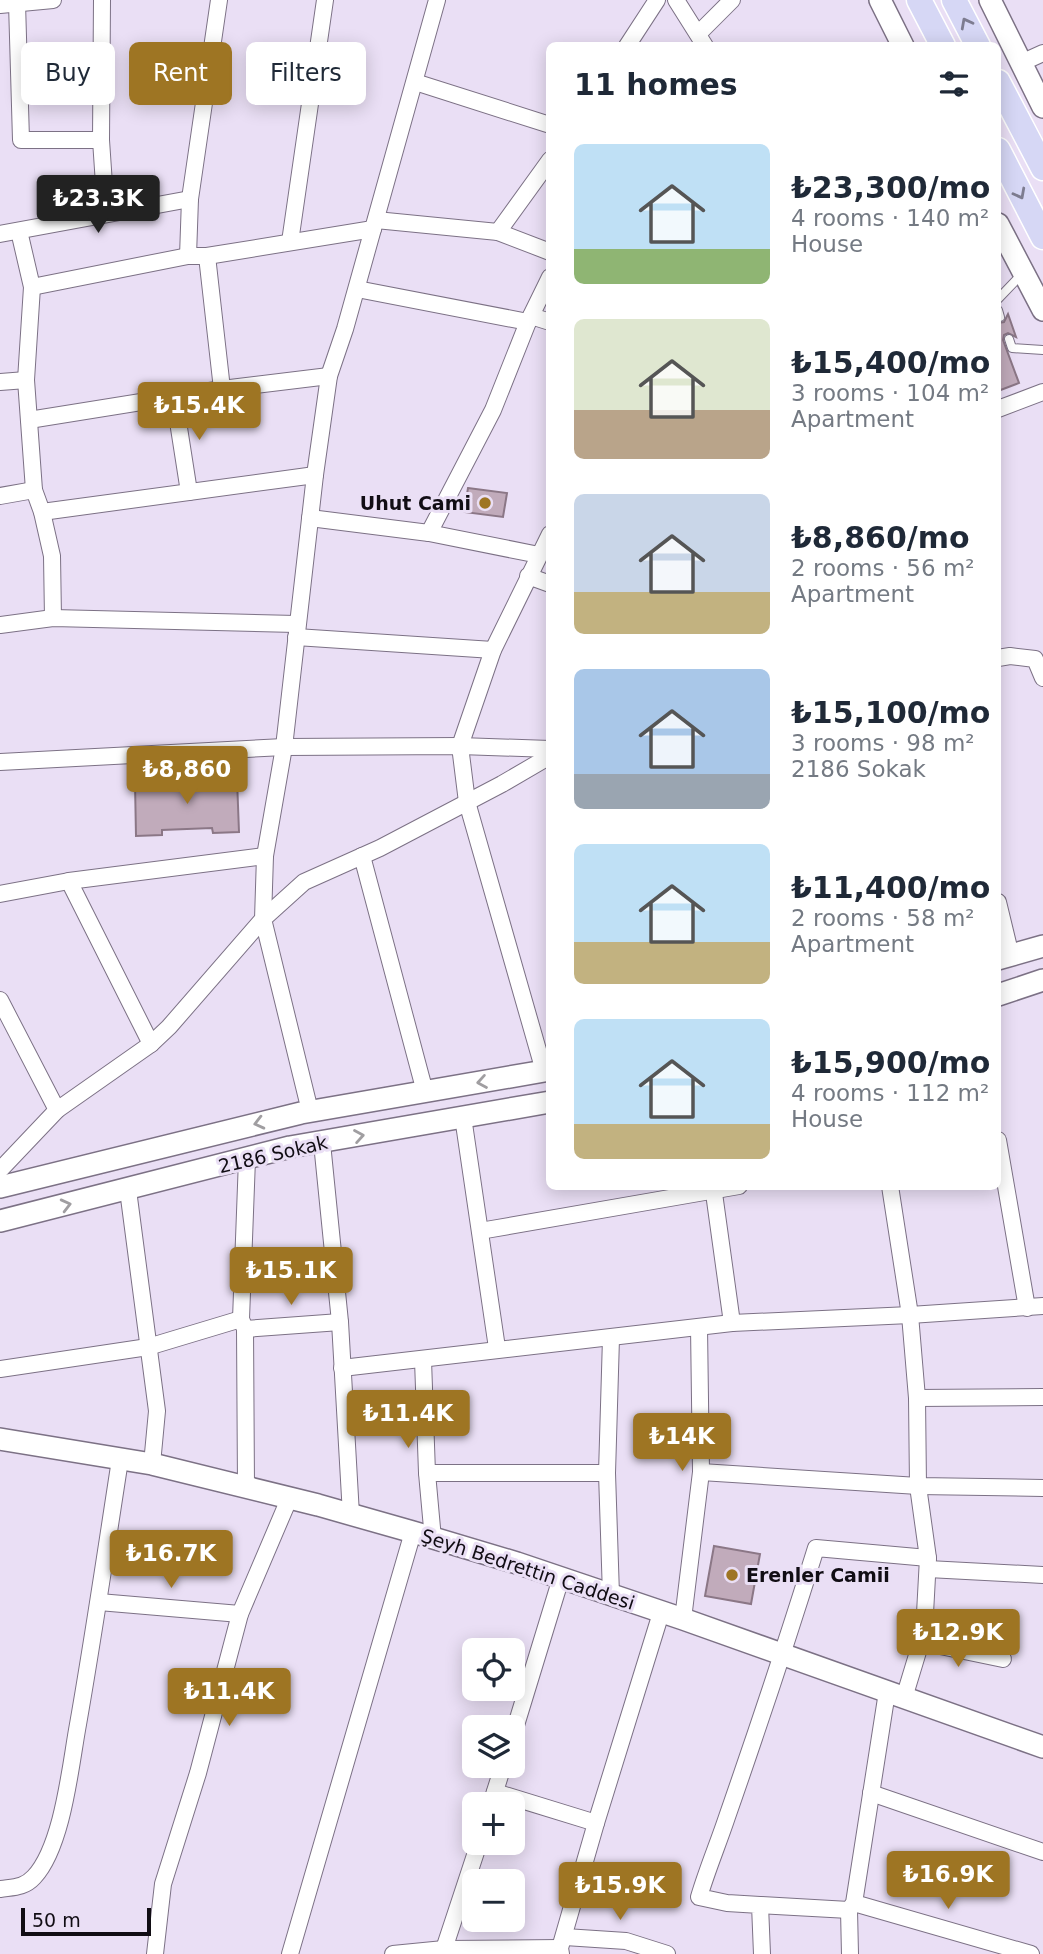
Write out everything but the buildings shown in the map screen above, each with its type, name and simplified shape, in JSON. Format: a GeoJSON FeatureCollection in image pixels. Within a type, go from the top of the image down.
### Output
{"type":"FeatureCollection","features":[{"type":"Feature","properties":{"kind":"main road"},"geometry":{"type":"LineString","coordinates":[[880,0],[901,42]]}},
{"type":"Feature","properties":{"kind":"main road"},"geometry":{"type":"LineString","coordinates":[[919,0],[941,42]]}},
{"type":"Feature","properties":{"kind":"main road"},"geometry":{"type":"LineString","coordinates":[[954,0],[976,42]]}},
{"type":"Feature","properties":{"kind":"main road"},"geometry":{"type":"LineString","coordinates":[[990,0],[1043,107]]}},
{"type":"Feature","properties":{"kind":"main road"},"geometry":{"type":"LineString","coordinates":[[1001,88],[1043,168]]}},
{"type":"Feature","properties":{"kind":"main road"},"geometry":{"type":"LineString","coordinates":[[1001,156],[1043,237]]}},
{"type":"Feature","properties":{"kind":"main road"},"geometry":{"type":"LineString","coordinates":[[1001,231],[1043,310]]}},
{"type":"Feature","properties":{"kind":"main road"},"geometry":{"type":"LineString","coordinates":[[1004,958],[1043,937]]}},
{"type":"Feature","properties":{"kind":"main road"},"geometry":{"type":"LineString","coordinates":[[1004,958],[1043,946]]}},
{"type":"Feature","properties":{"kind":"main road"},"geometry":{"type":"LineString","coordinates":[[1001,994],[1043,980]]}},
{"type":"Feature","properties":{"kind":"main road","name":"2186 Sokak"},"geometry":{"type":"LineString","coordinates":[[0,1187],[310,1111],[546,1071]]}},
{"type":"Feature","properties":{"kind":"main road","name":"2186 Sokak"},"geometry":{"type":"LineString","coordinates":[[0,1221],[290,1147],[546,1103]]}},
{"type":"Feature","properties":{"kind":"main road","name":"Şeyh Bedrettin Caddesi"},"geometry":{"type":"LineString","coordinates":[[0,1439],[152,1464],[423,1535],[683,1619],[1043,1746]]}},
{"type":"Feature","properties":{"kind":"street"},"geometry":{"type":"LineString","coordinates":[[0,5],[53,0]]}},
{"type":"Feature","properties":{"kind":"street"},"geometry":{"type":"LineString","coordinates":[[103,0],[101,140],[106,214]]}},
{"type":"Feature","properties":{"kind":"street"},"geometry":{"type":"LineString","coordinates":[[188,256],[191,199],[219,0]]}},
{"type":"Feature","properties":{"kind":"street"},"geometry":{"type":"LineString","coordinates":[[290,242],[324,0]]}},
{"type":"Feature","properties":{"kind":"street"},"geometry":{"type":"LineString","coordinates":[[310,1111],[263,919],[265,856],[284,747],[329,376],[375,224],[437,0]]}},
{"type":"Feature","properties":{"kind":"street"},"geometry":{"type":"LineString","coordinates":[[630,42],[657,0]]}},
{"type":"Feature","properties":{"kind":"street"},"geometry":{"type":"LineString","coordinates":[[676,0],[701,40],[732,0]]}},
{"type":"Feature","properties":{"kind":"street"},"geometry":{"type":"LineString","coordinates":[[17,3],[21,140],[101,140]]}},
{"type":"Feature","properties":{"kind":"street"},"geometry":{"type":"LineString","coordinates":[[1021,63],[1043,53]]}},
{"type":"Feature","properties":{"kind":"street"},"geometry":{"type":"LineString","coordinates":[[415,82],[546,124]]}},
{"type":"Feature","properties":{"kind":"street"},"geometry":{"type":"LineString","coordinates":[[498,232],[546,166]]}},
{"type":"Feature","properties":{"kind":"street"},"geometry":{"type":"LineString","coordinates":[[0,234],[191,199]]}},
{"type":"Feature","properties":{"kind":"street"},"geometry":{"type":"LineString","coordinates":[[32,287],[188,256],[207,256],[290,242],[375,224],[498,232],[546,250]]}},
{"type":"Feature","properties":{"kind":"street"},"geometry":{"type":"LineString","coordinates":[[19,231],[32,287],[26,380],[34,490],[52,556],[53,618]]}},
{"type":"Feature","properties":{"kind":"street"},"geometry":{"type":"LineString","coordinates":[[207,256],[222,388]]}},
{"type":"Feature","properties":{"kind":"street"},"geometry":{"type":"LineString","coordinates":[[429,533],[492,410],[529,318],[546,285]]}},
{"type":"Feature","properties":{"kind":"street"},"geometry":{"type":"LineString","coordinates":[[356,289],[546,321]]}},
{"type":"Feature","properties":{"kind":"street"},"geometry":{"type":"LineString","coordinates":[[29,420],[222,388],[329,376]]}},
{"type":"Feature","properties":{"kind":"street"},"geometry":{"type":"LineString","coordinates":[[0,382],[26,380]]}},
{"type":"Feature","properties":{"kind":"street"},"geometry":{"type":"LineString","coordinates":[[1001,408],[1043,392]]}},
{"type":"Feature","properties":{"kind":"street"},"geometry":{"type":"LineString","coordinates":[[174,396],[189,492]]}},
{"type":"Feature","properties":{"kind":"street"},"geometry":{"type":"LineString","coordinates":[[42,512],[315,475]]}},
{"type":"Feature","properties":{"kind":"street"},"geometry":{"type":"LineString","coordinates":[[0,496],[34,490]]}},
{"type":"Feature","properties":{"kind":"street"},"geometry":{"type":"LineString","coordinates":[[310,518],[429,533],[539,555]]}},
{"type":"Feature","properties":{"kind":"street"},"geometry":{"type":"LineString","coordinates":[[546,542],[493,650],[460,746],[467,802],[546,1068]]}},
{"type":"Feature","properties":{"kind":"street"},"geometry":{"type":"LineString","coordinates":[[528,576],[546,583]]}},
{"type":"Feature","properties":{"kind":"street"},"geometry":{"type":"LineString","coordinates":[[0,625],[53,618],[296,631],[493,650]]}},
{"type":"Feature","properties":{"kind":"street"},"geometry":{"type":"LineString","coordinates":[[1001,657],[1035,659],[1043,678]]}},
{"type":"Feature","properties":{"kind":"street"},"geometry":{"type":"LineString","coordinates":[[0,762],[284,747],[460,746],[546,749]]}},
{"type":"Feature","properties":{"kind":"street"},"geometry":{"type":"LineString","coordinates":[[0,1170],[57,1110],[151,1044],[169,1027],[263,919],[304,882],[362,856],[546,758]]}},
{"type":"Feature","properties":{"kind":"street"},"geometry":{"type":"LineString","coordinates":[[0,894],[69,881],[265,856]]}},
{"type":"Feature","properties":{"kind":"street"},"geometry":{"type":"LineString","coordinates":[[362,856],[425,1091]]}},
{"type":"Feature","properties":{"kind":"street"},"geometry":{"type":"LineString","coordinates":[[69,881],[151,1044]]}},
{"type":"Feature","properties":{"kind":"street"},"geometry":{"type":"LineString","coordinates":[[1001,930],[1004,958]]}},
{"type":"Feature","properties":{"kind":"street"},"geometry":{"type":"LineString","coordinates":[[0,1000],[7,1032],[57,1110]]}},
{"type":"Feature","properties":{"kind":"street"},"geometry":{"type":"LineString","coordinates":[[463,1117],[497,1348]]}},
{"type":"Feature","properties":{"kind":"street"},"geometry":{"type":"LineString","coordinates":[[322,1143],[340,1322],[351,1515]]}},
{"type":"Feature","properties":{"kind":"street"},"geometry":{"type":"LineString","coordinates":[[342,1368],[423,1360],[497,1348],[611,1338],[732,1323],[1035,1307],[1001,1154]]}},
{"type":"Feature","properties":{"kind":"street"},"geometry":{"type":"LineString","coordinates":[[246,1487],[243,1324],[247,1159]]}},
{"type":"Feature","properties":{"kind":"street"},"geometry":{"type":"LineString","coordinates":[[128,1190],[157,1411],[152,1464]]}},
{"type":"Feature","properties":{"kind":"street"},"geometry":{"type":"LineString","coordinates":[[480,1231],[702,1190]]}},
{"type":"Feature","properties":{"kind":"street"},"geometry":{"type":"LineString","coordinates":[[713,1190],[732,1323]]}},
{"type":"Feature","properties":{"kind":"street"},"geometry":{"type":"LineString","coordinates":[[850,1954],[852,1907],[871,1793],[895,1695],[924,1632],[928,1563],[918,1486],[917,1398],[911,1315],[891,1190]]}},
{"type":"Feature","properties":{"kind":"street"},"geometry":{"type":"LineString","coordinates":[[0,1369],[148,1347],[243,1324],[340,1322]]}},
{"type":"Feature","properties":{"kind":"street"},"geometry":{"type":"LineString","coordinates":[[683,1619],[701,1472],[699,1327]]}},
{"type":"Feature","properties":{"kind":"street"},"geometry":{"type":"LineString","coordinates":[[611,1338],[607,1473],[611,1595]]}},
{"type":"Feature","properties":{"kind":"street"},"geometry":{"type":"LineString","coordinates":[[289,1954],[423,1535],[427,1473],[423,1360]]}},
{"type":"Feature","properties":{"kind":"street"},"geometry":{"type":"LineString","coordinates":[[917,1398],[1043,1397]]}},
{"type":"Feature","properties":{"kind":"street"},"geometry":{"type":"LineString","coordinates":[[0,1889],[24,1886],[35,1877],[45,1861],[62,1814],[99,1602],[120,1460]]}},
{"type":"Feature","properties":{"kind":"street"},"geometry":{"type":"LineString","coordinates":[[701,1472],[918,1486],[1043,1488]]}},
{"type":"Feature","properties":{"kind":"street"},"geometry":{"type":"LineString","coordinates":[[427,1473],[607,1473]]}},
{"type":"Feature","properties":{"kind":"street"},"geometry":{"type":"LineString","coordinates":[[155,1954],[163,1884],[198,1773],[240,1614],[289,1499]]}},
{"type":"Feature","properties":{"kind":"street"},"geometry":{"type":"LineString","coordinates":[[1031,1954],[852,1907],[727,1903],[699,1897],[816,1548],[928,1563],[1043,1574]]}},
{"type":"Feature","properties":{"kind":"street"},"geometry":{"type":"LineString","coordinates":[[519,1715],[561,1578]]}},
{"type":"Feature","properties":{"kind":"street"},"geometry":{"type":"LineString","coordinates":[[99,1602],[240,1614]]}},
{"type":"Feature","properties":{"kind":"street"},"geometry":{"type":"LineString","coordinates":[[562,1946],[596,1823],[661,1613]]}},
{"type":"Feature","properties":{"kind":"street"},"geometry":{"type":"LineString","coordinates":[[921,1642],[1003,1659]]}},
{"type":"Feature","properties":{"kind":"street"},"geometry":{"type":"LineString","coordinates":[[871,1793],[1043,1852]]}},
{"type":"Feature","properties":{"kind":"street"},"geometry":{"type":"LineString","coordinates":[[525,1806],[596,1823]]}},
{"type":"Feature","properties":{"kind":"street"},"geometry":{"type":"LineString","coordinates":[[444,1952],[475,1855]]}},
{"type":"Feature","properties":{"kind":"street"},"geometry":{"type":"LineString","coordinates":[[760,1905],[762,1954]]}},
{"type":"Feature","properties":{"kind":"street"},"geometry":{"type":"LineString","coordinates":[[393,1954],[522,1951],[626,1941],[667,1954]]}},
{"type":"Feature","properties":{"kind":"lane"},"geometry":{"type":"LineString","coordinates":[[1001,296],[1023,273]]}},
{"type":"Feature","properties":{"kind":"lane"},"geometry":{"type":"LineString","coordinates":[[1009,339],[1012,348],[1043,350]]}},
{"type":"Feature","properties":{"kind":"place","name":"Uhut Cami"},"geometry":{"type":"Point","coordinates":[485,503]}},
{"type":"Feature","properties":{"kind":"place","name":"Erenler Camii"},"geometry":{"type":"Point","coordinates":[732,1575]}}]}
